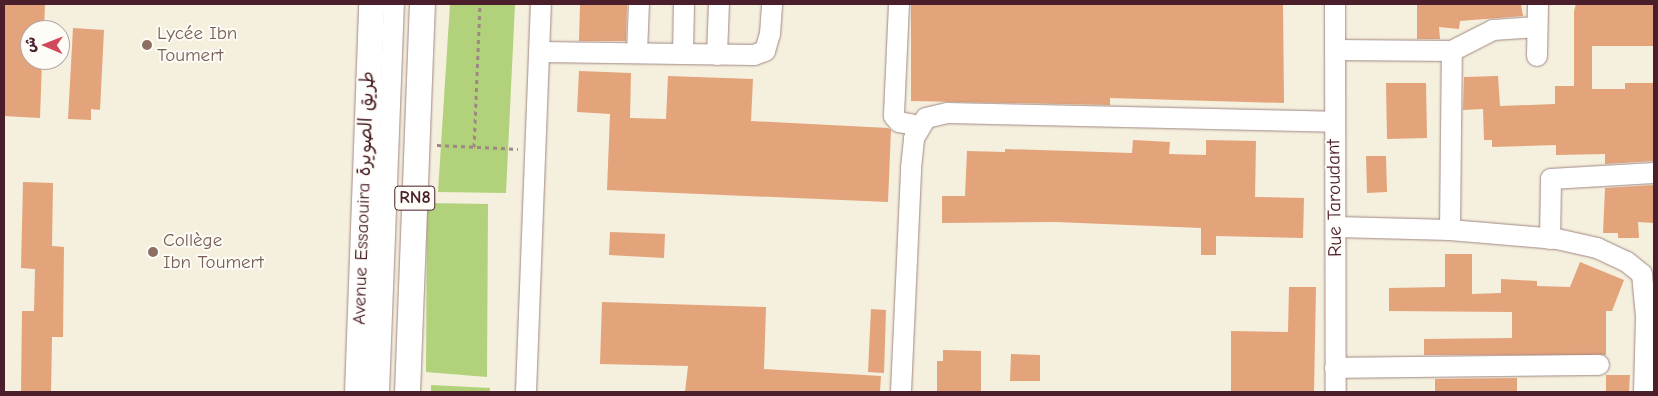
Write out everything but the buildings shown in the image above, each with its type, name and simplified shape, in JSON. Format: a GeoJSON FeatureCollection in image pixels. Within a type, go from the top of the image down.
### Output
{"type":"FeatureCollection","features":[{"type":"Feature","properties":{"kind":"main road","name":"Avenue Essaouira طريق الصويرة"},"geometry":{"type":"LineString","coordinates":[[357,392],[371,4]]}},
{"type":"Feature","properties":{"kind":"main road","name":"RN8"},"geometry":{"type":"LineString","coordinates":[[408,392],[422,4]]}},
{"type":"Feature","properties":{"kind":"street"},"geometry":{"type":"LineString","coordinates":[[380,392],[394,4]]}},
{"type":"Feature","properties":{"kind":"street"},"geometry":{"type":"LineString","coordinates":[[526,392],[542,4]]}},
{"type":"Feature","properties":{"kind":"street"},"geometry":{"type":"LineString","coordinates":[[637,53],[639,4]]}},
{"type":"Feature","properties":{"kind":"street"},"geometry":{"type":"LineString","coordinates":[[682,54],[684,4]]}},
{"type":"Feature","properties":{"kind":"street"},"geometry":{"type":"LineString","coordinates":[[716,55],[719,4]]}},
{"type":"Feature","properties":{"kind":"street"},"geometry":{"type":"LineString","coordinates":[[540,52],[754,56],[765,51],[770,34],[772,4]]}},
{"type":"Feature","properties":{"kind":"street"},"geometry":{"type":"LineString","coordinates":[[899,4],[894,116],[899,122],[919,126]]}},
{"type":"Feature","properties":{"kind":"street","name":"Rue Taroudant"},"geometry":{"type":"LineString","coordinates":[[1335,4],[1336,392]]}},
{"type":"Feature","properties":{"kind":"street"},"geometry":{"type":"LineString","coordinates":[[1538,4],[1538,56]]}},
{"type":"Feature","properties":{"kind":"street"},"geometry":{"type":"LineString","coordinates":[[1336,50],[1452,51],[1493,30],[1537,27]]}},
{"type":"Feature","properties":{"kind":"street"},"geometry":{"type":"LineString","coordinates":[[1450,230],[1452,51]]}},
{"type":"Feature","properties":{"kind":"street"},"geometry":{"type":"LineString","coordinates":[[901,392],[912,168],[919,126],[926,118],[947,113],[1335,122]]}},
{"type":"Feature","properties":{"kind":"street"},"geometry":{"type":"LineString","coordinates":[[1550,239],[1551,179],[1654,173]]}},
{"type":"Feature","properties":{"kind":"street"},"geometry":{"type":"LineString","coordinates":[[1336,227],[1450,230],[1550,239],[1597,248],[1642,274],[1650,316],[1644,392]]}},
{"type":"Feature","properties":{"kind":"street"},"geometry":{"type":"LineString","coordinates":[[1335,368],[1599,365]]}},
{"type":"Feature","properties":{"kind":"path"},"geometry":{"type":"LineString","coordinates":[[474,147],[480,4]]}},
{"type":"Feature","properties":{"kind":"path"},"geometry":{"type":"LineString","coordinates":[[417,144],[536,150]]}},
{"type":"Feature","properties":{"kind":"green space"},"geometry":{"type":"Polygon","coordinates":[[[450,4],[515,4],[506,193],[438,192],[450,4]]]}},
{"type":"Feature","properties":{"kind":"green space"},"geometry":{"type":"Polygon","coordinates":[[[427,203],[488,204],[487,377],[426,372],[427,203]]]}},
{"type":"Feature","properties":{"kind":"green space"},"geometry":{"type":"Polygon","coordinates":[[[431,385],[490,388],[490,392],[431,392],[431,385]]]}},
{"type":"Feature","properties":{"kind":"place","name":"Lycée Ibn Toumert"},"geometry":{"type":"Point","coordinates":[147,45]}},
{"type":"Feature","properties":{"kind":"place","name":"Collège Ibn Toumert"},"geometry":{"type":"Point","coordinates":[153,252]}}]}
